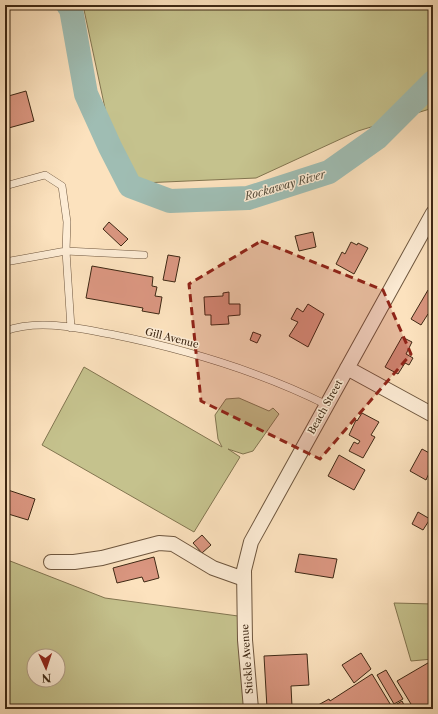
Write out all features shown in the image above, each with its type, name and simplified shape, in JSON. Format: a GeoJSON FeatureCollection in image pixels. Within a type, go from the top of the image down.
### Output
{"type":"FeatureCollection","features":[{"type":"Feature","properties":{"kind":"street","name":"Beach Street"},"geometry":{"type":"LineString","coordinates":[[244,609],[244,564],[257,528],[433,213]]}},
{"type":"Feature","properties":{"kind":"street"},"geometry":{"type":"LineString","coordinates":[[347,368],[433,415]]}},
{"type":"Feature","properties":{"kind":"street"},"geometry":{"type":"LineString","coordinates":[[51,562],[74,562],[102,558],[159,543],[173,544],[213,568],[244,579]]}},
{"type":"Feature","properties":{"kind":"street","name":"Stickle Avenue"},"geometry":{"type":"LineString","coordinates":[[244,609],[248,690],[252,709]]}},
{"type":"Feature","properties":{"kind":"lane"},"geometry":{"type":"LineString","coordinates":[[5,186],[45,175],[62,186],[67,222],[66,251],[71,328]]}},
{"type":"Feature","properties":{"kind":"lane"},"geometry":{"type":"LineString","coordinates":[[5,262],[66,251],[144,255]]}},
{"type":"Feature","properties":{"kind":"lane","name":"Gill Avenue"},"geometry":{"type":"LineString","coordinates":[[5,331],[27,325],[71,328],[132,338],[208,358],[279,383],[327,405]]}},
{"type":"Feature","properties":{"kind":"highlighted area"},"geometry":{"type":"Polygon","coordinates":[[[261,241],[383,290],[411,354],[320,459],[201,401],[189,284],[261,241]]]}},
{"type":"Feature","properties":{"kind":"shaded area"},"geometry":{"type":"Polygon","coordinates":[[[83,5],[433,5],[433,108],[358,131],[256,178],[142,183],[113,146],[83,5]]]}},
{"type":"Feature","properties":{"kind":"shaded area"},"geometry":{"type":"Polygon","coordinates":[[[84,367],[222,447],[218,439],[215,415],[226,399],[239,398],[269,411],[273,408],[279,414],[253,451],[243,454],[228,449],[240,457],[194,532],[42,445],[84,367]]]}},
{"type":"Feature","properties":{"kind":"shaded area"},"geometry":{"type":"Polygon","coordinates":[[[5,559],[105,598],[238,616],[259,709],[5,709],[5,559]]]}},
{"type":"Feature","properties":{"kind":"shaded area"},"geometry":{"type":"Polygon","coordinates":[[[394,603],[433,604],[433,659],[411,661],[394,603]]]}},
{"type":"Feature","properties":{"kind":"building"},"geometry":{"type":"Polygon","coordinates":[[[26,91],[34,121],[5,129],[5,97],[26,91]]]}},
{"type":"Feature","properties":{"kind":"building"},"geometry":{"type":"Polygon","coordinates":[[[109,222],[128,239],[121,246],[103,229],[109,222]]]}},
{"type":"Feature","properties":{"kind":"building"},"geometry":{"type":"Polygon","coordinates":[[[313,232],[316,247],[299,251],[295,236],[313,232]]]}},
{"type":"Feature","properties":{"kind":"building"},"geometry":{"type":"Polygon","coordinates":[[[351,242],[357,245],[358,243],[368,248],[354,274],[336,264],[342,252],[345,254],[351,242]]]}},
{"type":"Feature","properties":{"kind":"building"},"geometry":{"type":"Polygon","coordinates":[[[168,255],[180,257],[175,282],[163,280],[168,255]]]}},
{"type":"Feature","properties":{"kind":"building"},"geometry":{"type":"Polygon","coordinates":[[[92,266],[153,277],[152,286],[157,287],[155,296],[162,297],[159,314],[142,311],[143,308],[86,298],[92,266]]]}},
{"type":"Feature","properties":{"kind":"building"},"geometry":{"type":"Polygon","coordinates":[[[428,290],[433,293],[433,317],[428,314],[421,325],[411,319],[428,290]]]}},
{"type":"Feature","properties":{"kind":"building"},"geometry":{"type":"Polygon","coordinates":[[[229,292],[229,304],[240,304],[240,315],[228,316],[229,324],[211,325],[211,315],[205,315],[204,297],[223,296],[223,293],[229,292]]]}},
{"type":"Feature","properties":{"kind":"building"},"geometry":{"type":"Polygon","coordinates":[[[308,304],[324,314],[308,347],[289,336],[298,322],[291,319],[297,308],[303,312],[308,304]]]}},
{"type":"Feature","properties":{"kind":"building"},"geometry":{"type":"Polygon","coordinates":[[[253,332],[261,335],[257,343],[250,340],[253,332]]]}},
{"type":"Feature","properties":{"kind":"building"},"geometry":{"type":"Polygon","coordinates":[[[402,337],[412,342],[406,354],[413,358],[409,365],[405,363],[398,374],[385,367],[402,337]]]}},
{"type":"Feature","properties":{"kind":"building"},"geometry":{"type":"Polygon","coordinates":[[[362,413],[379,422],[371,435],[375,437],[363,458],[349,451],[354,442],[358,444],[360,441],[349,435],[356,420],[357,421],[362,413]]]}},
{"type":"Feature","properties":{"kind":"building"},"geometry":{"type":"Polygon","coordinates":[[[422,449],[433,455],[433,470],[432,472],[430,471],[426,480],[410,471],[422,449]]]}},
{"type":"Feature","properties":{"kind":"building"},"geometry":{"type":"Polygon","coordinates":[[[339,455],[365,470],[354,490],[328,476],[339,455]]]}},
{"type":"Feature","properties":{"kind":"building"},"geometry":{"type":"Polygon","coordinates":[[[5,489],[35,499],[28,520],[5,513],[5,489]]]}},
{"type":"Feature","properties":{"kind":"building"},"geometry":{"type":"Polygon","coordinates":[[[418,512],[430,519],[423,530],[412,524],[418,512]]]}},
{"type":"Feature","properties":{"kind":"building"},"geometry":{"type":"Polygon","coordinates":[[[202,535],[211,545],[202,553],[193,543],[202,535]]]}},
{"type":"Feature","properties":{"kind":"building"},"geometry":{"type":"Polygon","coordinates":[[[299,554],[337,559],[333,578],[295,572],[299,554]]]}},
{"type":"Feature","properties":{"kind":"building"},"geometry":{"type":"Polygon","coordinates":[[[154,557],[159,578],[144,582],[142,577],[117,583],[113,568],[154,557]]]}},
{"type":"Feature","properties":{"kind":"building"},"geometry":{"type":"Polygon","coordinates":[[[361,653],[371,669],[354,683],[342,665],[361,653]]]}},
{"type":"Feature","properties":{"kind":"building"},"geometry":{"type":"Polygon","coordinates":[[[307,654],[309,685],[291,686],[292,707],[267,708],[264,656],[307,654]]]}},
{"type":"Feature","properties":{"kind":"building"},"geometry":{"type":"Polygon","coordinates":[[[433,660],[433,709],[414,709],[397,681],[433,660]]]}},
{"type":"Feature","properties":{"kind":"building"},"geometry":{"type":"Polygon","coordinates":[[[386,670],[403,699],[394,704],[377,675],[386,670]]]}},
{"type":"Feature","properties":{"kind":"building"},"geometry":{"type":"Polygon","coordinates":[[[372,674],[392,707],[402,701],[406,709],[344,709],[342,706],[336,709],[311,709],[329,699],[330,701],[372,674]]]}},
{"type":"Feature","properties":{"kind":"waterway","name":"Rockaway River"},"geometry":{"type":"LineString","coordinates":[[68,5],[71,9],[86,94],[110,147],[130,186],[170,201],[248,198],[329,172],[377,138],[433,82]]}}]}
